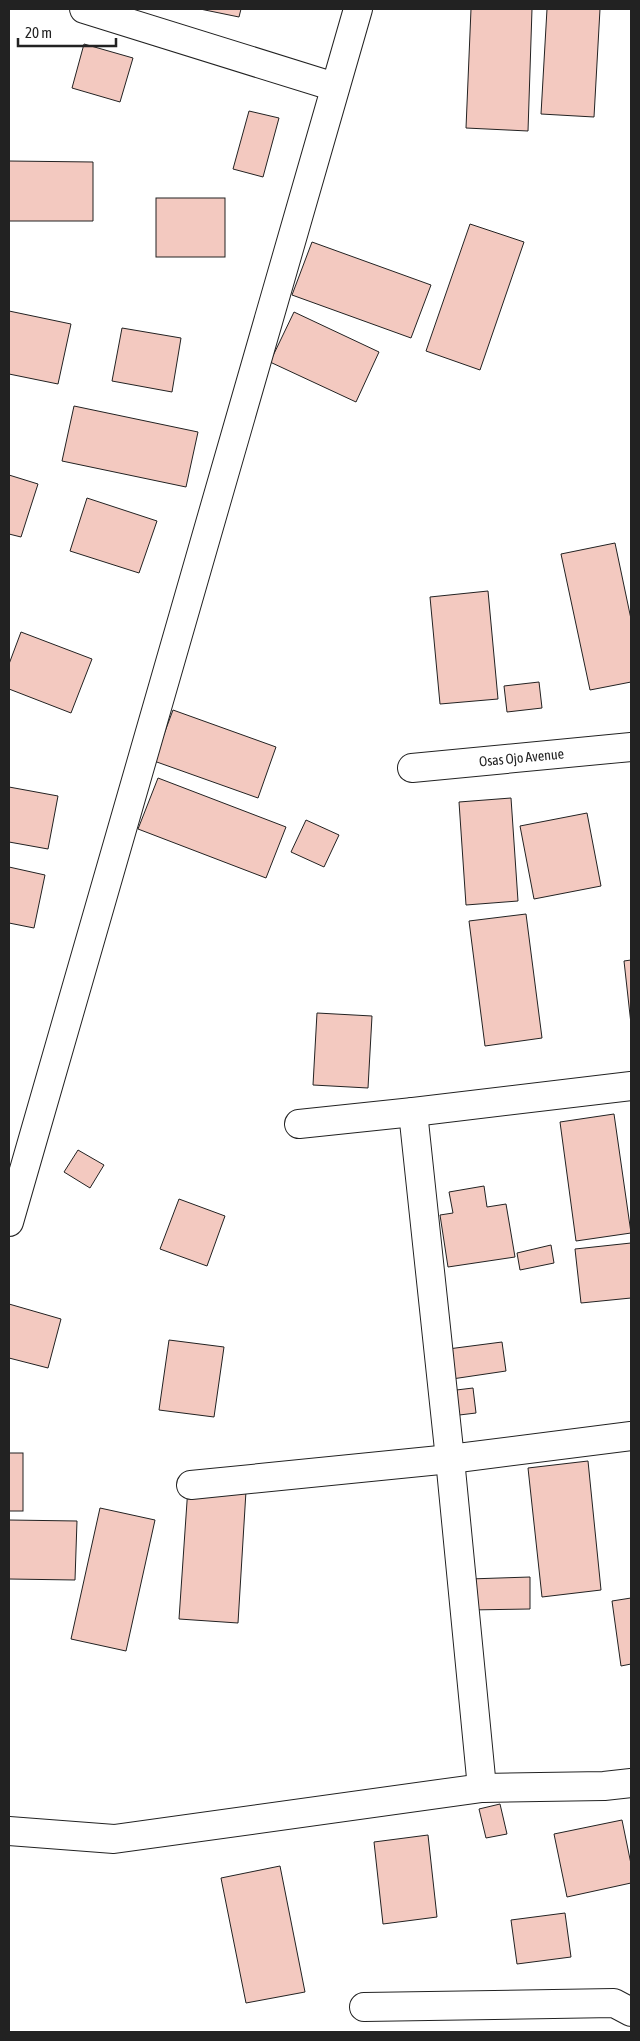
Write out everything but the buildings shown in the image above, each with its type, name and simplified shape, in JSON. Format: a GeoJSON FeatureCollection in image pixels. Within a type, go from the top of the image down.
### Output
{"type":"FeatureCollection","features":[{"type":"Feature","properties":{"kind":"street"},"geometry":{"type":"LineString","coordinates":[[84,9],[335,87]]}},
{"type":"Feature","properties":{"kind":"street"},"geometry":{"type":"LineString","coordinates":[[9,1222],[358,9]]}},
{"type":"Feature","properties":{"kind":"street","name":"Osas Ojo Avenue"},"geometry":{"type":"LineString","coordinates":[[412,768],[631,747]]}},
{"type":"Feature","properties":{"kind":"street"},"geometry":{"type":"LineString","coordinates":[[299,1124],[631,1086]]}},
{"type":"Feature","properties":{"kind":"street"},"geometry":{"type":"LineString","coordinates":[[413,1112],[450,1459],[482,1788]]}},
{"type":"Feature","properties":{"kind":"street"},"geometry":{"type":"LineString","coordinates":[[191,1485],[450,1459],[631,1436]]}},
{"type":"Feature","properties":{"kind":"street"},"geometry":{"type":"LineString","coordinates":[[9,1831],[114,1839],[482,1788],[604,1786],[631,1783]]}},
{"type":"Feature","properties":{"kind":"street"},"geometry":{"type":"LineString","coordinates":[[364,2007],[614,2004],[631,2012]]}}]}
